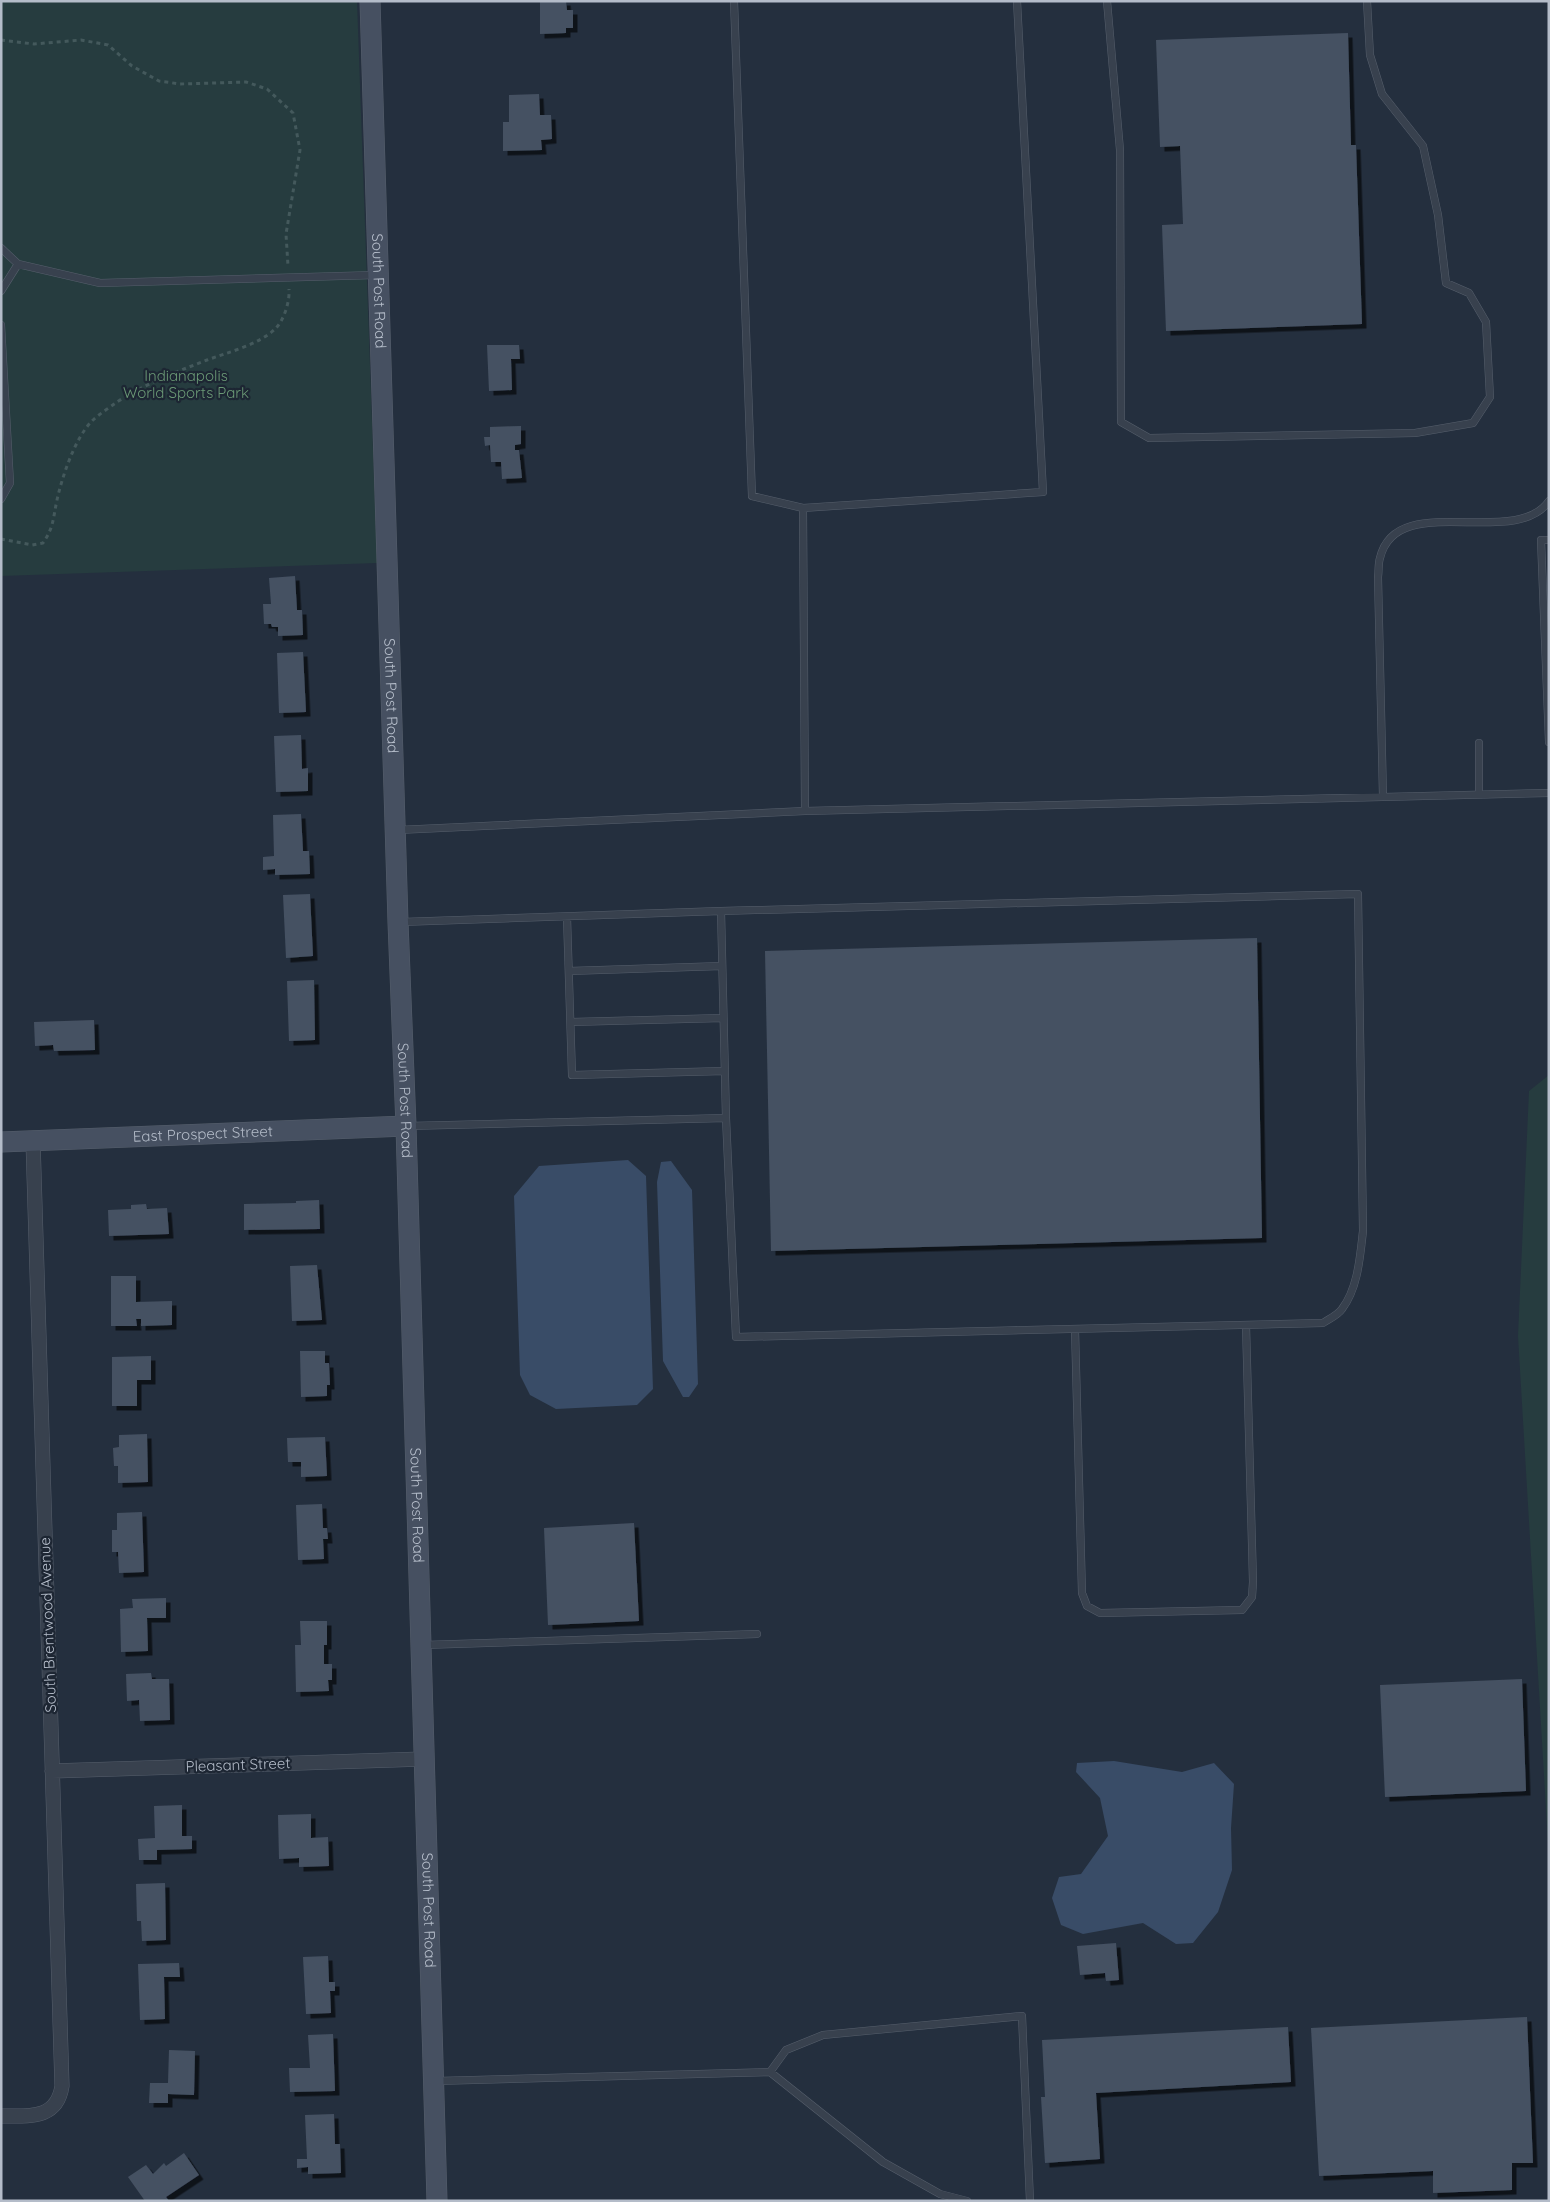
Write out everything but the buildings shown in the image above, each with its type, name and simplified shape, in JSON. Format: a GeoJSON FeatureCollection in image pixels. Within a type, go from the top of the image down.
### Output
{"type":"FeatureCollection","features":[{"type":"Feature","properties":{"kind":"main road","name":"South Post Road"},"geometry":{"type":"LineString","coordinates":[[370,1],[395,830],[406,1126],[436,2201]]}},
{"type":"Feature","properties":{"kind":"main road","name":"East Prospect Street"},"geometry":{"type":"LineString","coordinates":[[1,1142],[406,1126]]}},
{"type":"Feature","properties":{"kind":"street","name":"South Brentwood Avenue"},"geometry":{"type":"LineString","coordinates":[[1,2116],[38,2116],[52,2107],[59,2096],[62,2086],[33,1141]]}},
{"type":"Feature","properties":{"kind":"street","name":"Pleasant Street"},"geometry":{"type":"LineString","coordinates":[[52,1771],[423,1758]]}},
{"type":"Feature","properties":{"kind":"lane"},"geometry":{"type":"LineString","coordinates":[[734,1],[752,496],[803,508],[1043,492],[1017,1]]}},
{"type":"Feature","properties":{"kind":"lane"},"geometry":{"type":"LineString","coordinates":[[1107,1],[1120,150],[1121,422],[1149,438],[1415,433],[1473,423],[1490,397],[1486,322],[1468,293],[1446,283],[1438,215],[1423,146],[1382,94],[1370,55],[1366,1]]}},
{"type":"Feature","properties":{"kind":"lane"},"geometry":{"type":"LineString","coordinates":[[1,248],[18,264],[100,283],[378,275]]}},
{"type":"Feature","properties":{"kind":"lane"},"geometry":{"type":"LineString","coordinates":[[1,291],[18,264]]}},
{"type":"Feature","properties":{"kind":"lane"},"geometry":{"type":"LineString","coordinates":[[1,325],[10,482],[1,499]]}},
{"type":"Feature","properties":{"kind":"lane"},"geometry":{"type":"LineString","coordinates":[[1383,797],[1378,577],[1380,558],[1387,542],[1410,525],[1512,520],[1530,516],[1544,507],[1549,501]]}},
{"type":"Feature","properties":{"kind":"lane"},"geometry":{"type":"LineString","coordinates":[[803,508],[805,811]]}},
{"type":"Feature","properties":{"kind":"lane"},"geometry":{"type":"LineString","coordinates":[[1549,540],[1541,540],[1549,742]]}},
{"type":"Feature","properties":{"kind":"lane"},"geometry":{"type":"LineString","coordinates":[[1479,743],[1479,794]]}},
{"type":"Feature","properties":{"kind":"lane"},"geometry":{"type":"LineString","coordinates":[[395,830],[805,811],[1549,793]]}},
{"type":"Feature","properties":{"kind":"lane"},"geometry":{"type":"LineString","coordinates":[[398,922],[721,911],[1358,894],[1363,1231],[1359,1267],[1351,1293],[1341,1310],[1323,1323],[736,1337],[724,1071],[721,911]]}},
{"type":"Feature","properties":{"kind":"lane"},"geometry":{"type":"LineString","coordinates":[[567,917],[572,1075],[724,1071]]}},
{"type":"Feature","properties":{"kind":"lane"},"geometry":{"type":"LineString","coordinates":[[569,971],[722,966]]}},
{"type":"Feature","properties":{"kind":"lane"},"geometry":{"type":"LineString","coordinates":[[571,1022],[723,1018]]}},
{"type":"Feature","properties":{"kind":"lane"},"geometry":{"type":"LineString","coordinates":[[406,1126],[726,1118]]}},
{"type":"Feature","properties":{"kind":"lane"},"geometry":{"type":"LineString","coordinates":[[1075,1329],[1082,1593],[1088,1606],[1100,1613],[1242,1610],[1252,1597],[1253,1582],[1246,1325]]}},
{"type":"Feature","properties":{"kind":"lane"},"geometry":{"type":"LineString","coordinates":[[420,1645],[757,1634]]}},
{"type":"Feature","properties":{"kind":"lane"},"geometry":{"type":"LineString","coordinates":[[770,2072],[786,2050],[824,2035],[1022,2016],[1030,2201]]}},
{"type":"Feature","properties":{"kind":"lane"},"geometry":{"type":"LineString","coordinates":[[433,2082],[770,2072],[883,2162],[940,2194],[967,2201]]}},
{"type":"Feature","properties":{"kind":"path"},"geometry":{"type":"LineString","coordinates":[[1,40],[34,44],[80,40],[108,46],[132,66],[158,81],[180,84],[246,82],[267,89],[294,113],[300,150],[286,234],[288,272]]}},
{"type":"Feature","properties":{"kind":"path"},"geometry":{"type":"LineString","coordinates":[[1,539],[32,545],[43,543],[52,530],[57,499],[70,458],[81,436],[92,421],[117,402],[150,383],[261,338],[276,328],[283,316],[290,293]]}},
{"type":"Feature","properties":{"kind":"green space","name":"Indianapolis World Sports Park"},"geometry":{"type":"Polygon","coordinates":[[[1,1],[357,1],[377,563],[1,576],[1,1]]]}},
{"type":"Feature","properties":{"kind":"green space"},"geometry":{"type":"Polygon","coordinates":[[[1549,1075],[1549,1860],[1518,1336],[1529,1091],[1549,1075]]]}},
{"type":"Feature","properties":{"kind":"water"},"geometry":{"type":"Polygon","coordinates":[[[628,1160],[646,1176],[653,1389],[637,1405],[556,1409],[530,1395],[520,1375],[514,1196],[539,1166],[628,1160]]]}},
{"type":"Feature","properties":{"kind":"water"},"geometry":{"type":"Polygon","coordinates":[[[671,1161],[692,1190],[698,1384],[689,1397],[683,1397],[663,1361],[657,1182],[661,1162],[671,1161]]]}},
{"type":"Feature","properties":{"kind":"water"},"geometry":{"type":"Polygon","coordinates":[[[1114,1761],[1182,1772],[1214,1763],[1234,1784],[1231,1828],[1232,1870],[1218,1912],[1193,1943],[1176,1944],[1143,1923],[1083,1934],[1061,1925],[1052,1898],[1059,1877],[1081,1874],[1108,1836],[1100,1798],[1076,1772],[1077,1763],[1114,1761]]]}}]}
